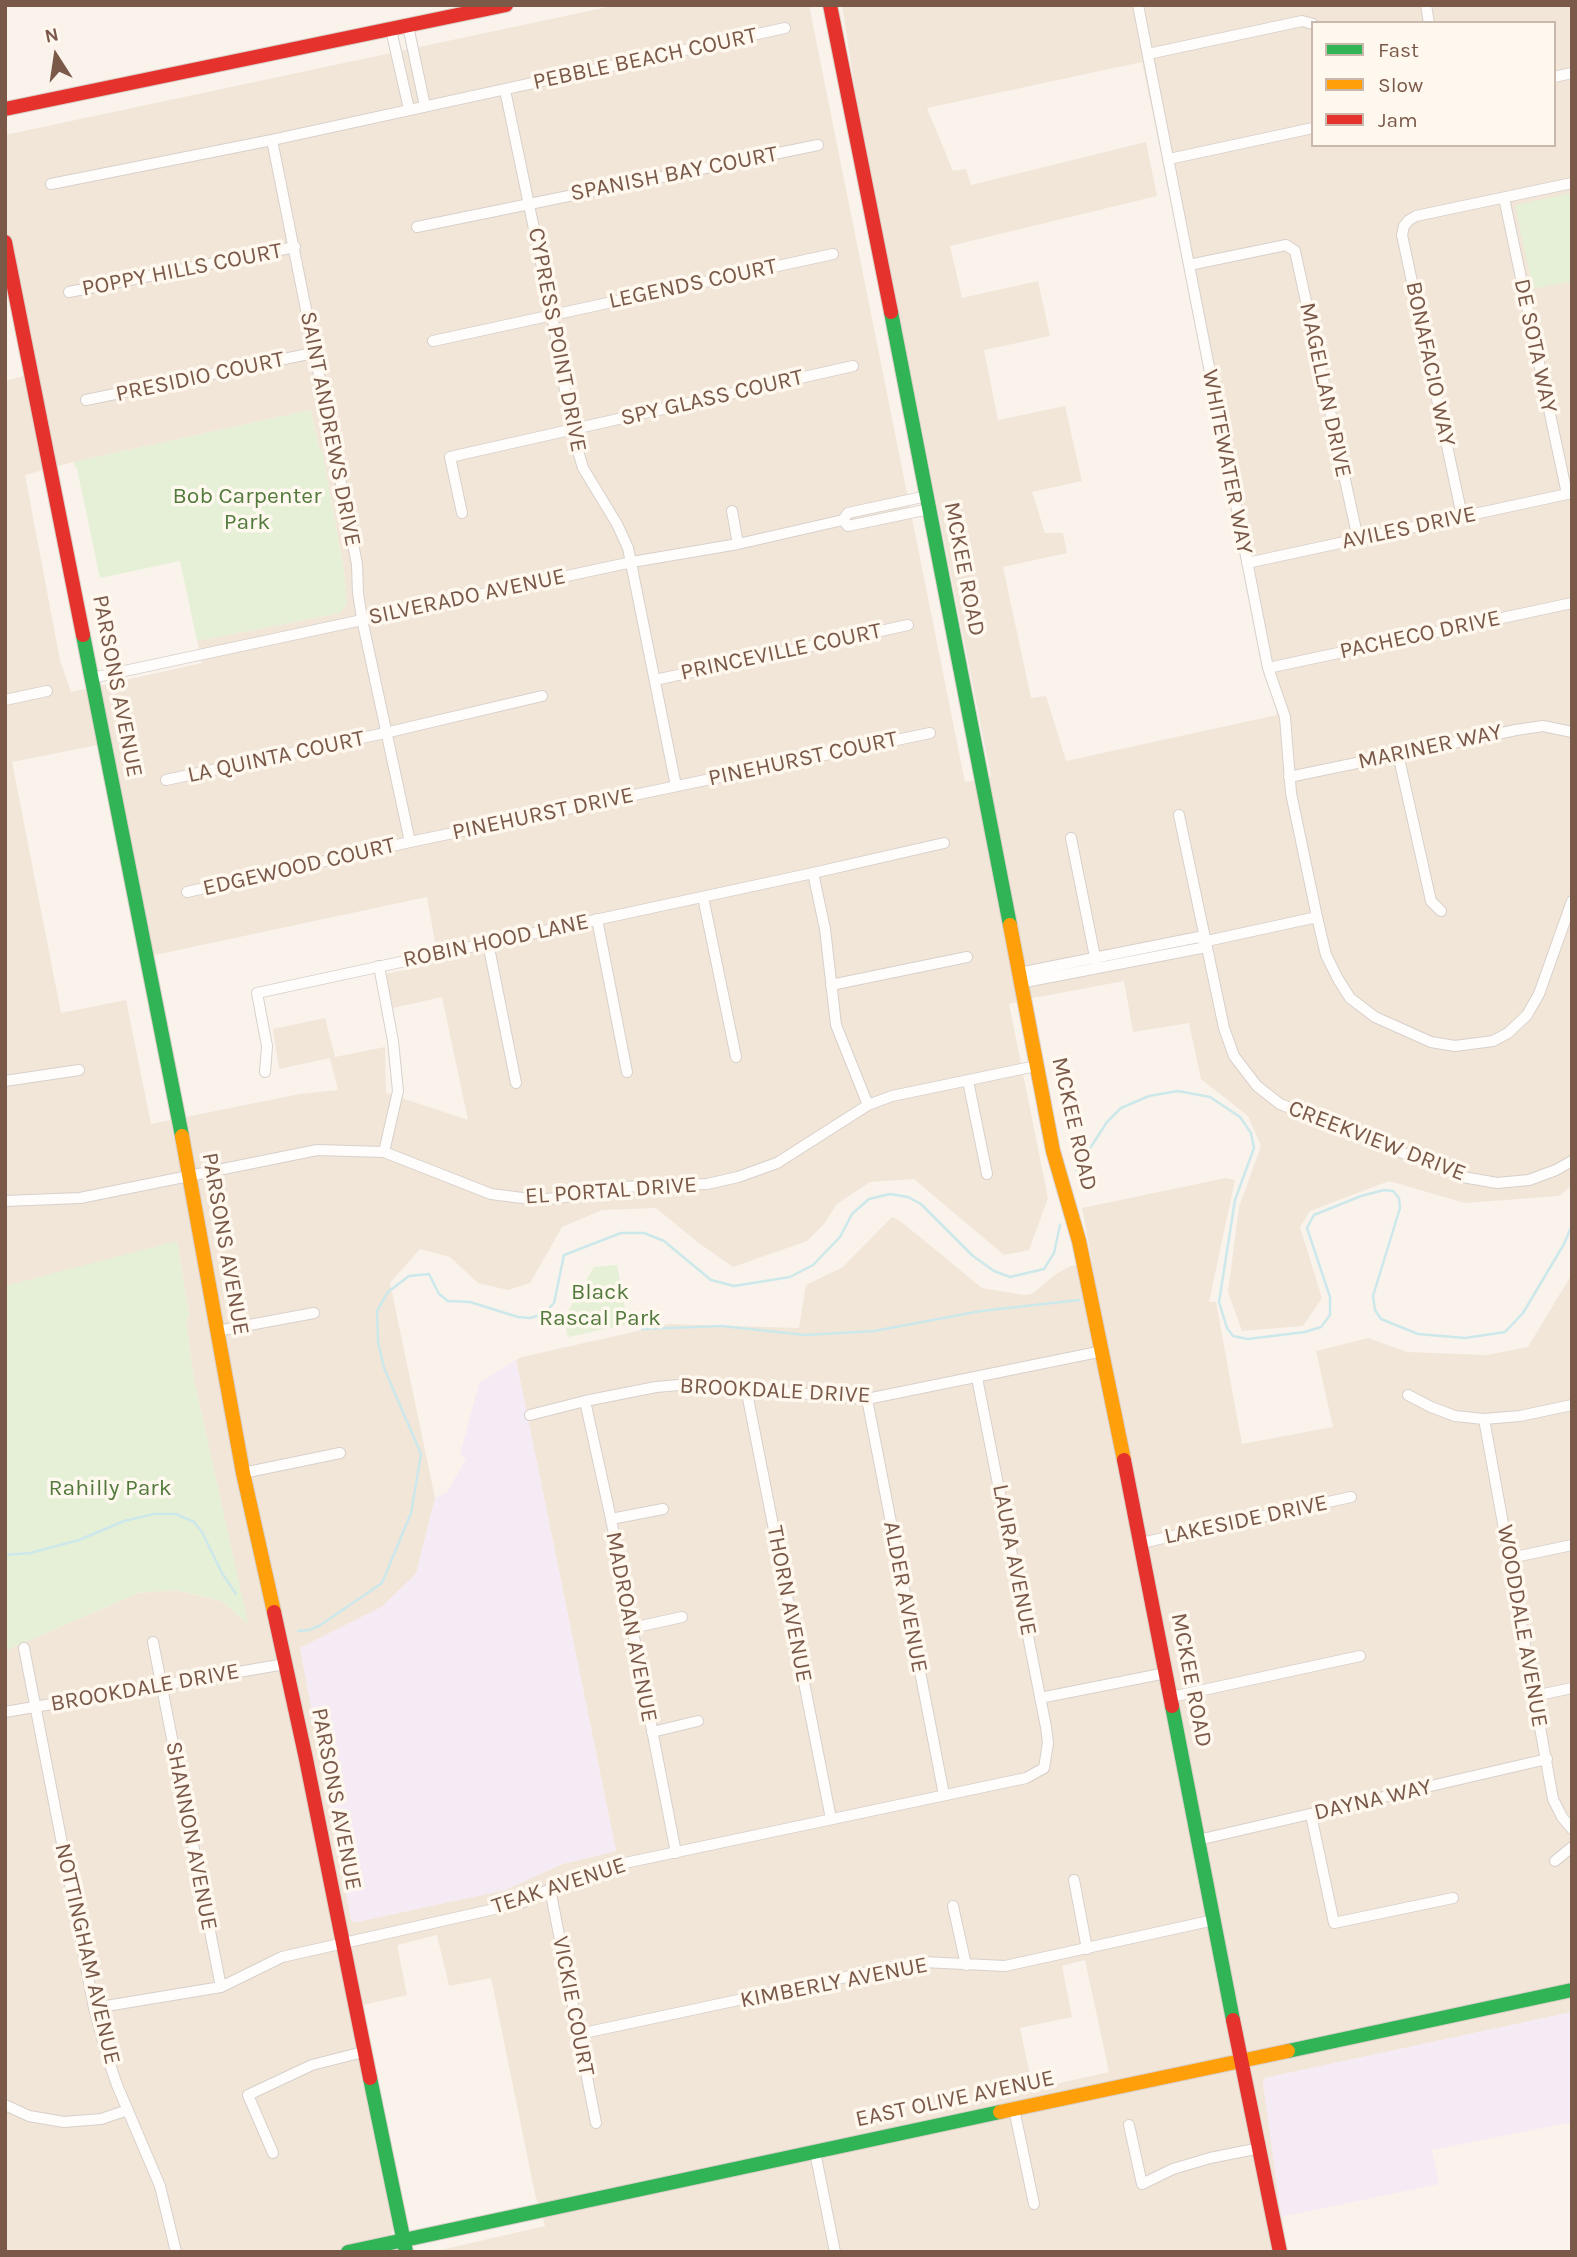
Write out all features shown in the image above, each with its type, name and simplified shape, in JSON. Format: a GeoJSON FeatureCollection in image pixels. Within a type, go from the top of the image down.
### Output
{"type":"FeatureCollection","features":[{"type":"Feature","properties":{"kind":"street"},"geometry":{"type":"LineString","coordinates":[[5,109],[506,5]]}},
{"type":"Feature","properties":{"kind":"street","name":"MCKEE ROAD"},"geometry":{"type":"LineString","coordinates":[[830,5],[1053,1151],[1079,1241],[1103,1351],[1280,2252]]}},
{"type":"Feature","properties":{"kind":"street","name":"WHITEWATER WAY"},"geometry":{"type":"LineString","coordinates":[[1138,5],[1268,668],[1285,717],[1289,777],[1326,954],[1350,998],[1375,1017],[1431,1042],[1455,1046],[1493,1041],[1508,1033],[1527,1015],[1539,994],[1572,901]]}},
{"type":"Feature","properties":{"kind":"street"},"geometry":{"type":"LineString","coordinates":[[1148,54],[1302,22],[1311,24]]}},
{"type":"Feature","properties":{"kind":"street"},"geometry":{"type":"LineString","coordinates":[[408,26],[425,106]]}},
{"type":"Feature","properties":{"kind":"street","name":"PEBBLE BEACH COURT"},"geometry":{"type":"LineString","coordinates":[[51,184],[272,140],[785,28]]}},
{"type":"Feature","properties":{"kind":"street"},"geometry":{"type":"LineString","coordinates":[[391,30],[409,109]]}},
{"type":"Feature","properties":{"kind":"street","name":"CYPRESS POINT DRIVE"},"geometry":{"type":"LineString","coordinates":[[505,90],[552,315],[572,431],[583,468],[617,524],[628,548],[676,786]]}},
{"type":"Feature","properties":{"kind":"street"},"geometry":{"type":"LineString","coordinates":[[1169,159],[1311,128]]}},
{"type":"Feature","properties":{"kind":"street","name":"SAINT ANDREWS DRIVE"},"geometry":{"type":"LineString","coordinates":[[272,140],[357,564],[362,620],[410,842]]}},
{"type":"Feature","properties":{"kind":"street","name":"SPANISH BAY COURT"},"geometry":{"type":"LineString","coordinates":[[416,227],[818,145]]}},
{"type":"Feature","properties":{"kind":"street"},"geometry":{"type":"LineString","coordinates":[[1504,198],[1572,183]]}},
{"type":"Feature","properties":{"kind":"street","name":"BONAFACIO WAY"},"geometry":{"type":"LineString","coordinates":[[1462,516],[1402,235],[1404,226],[1416,216],[1504,198]]}},
{"type":"Feature","properties":{"kind":"street","name":"DE SOTA WAY"},"geometry":{"type":"LineString","coordinates":[[1504,198],[1569,494]]}},
{"type":"Feature","properties":{"kind":"street","name":"PARSONS AVENUE"},"geometry":{"type":"LineString","coordinates":[[5,242],[190,1175],[243,1473],[306,1759],[363,2052],[405,2246]]}},
{"type":"Feature","properties":{"kind":"street","name":"MAGELLAN DRIVE"},"geometry":{"type":"LineString","coordinates":[[1189,265],[1286,245],[1295,251],[1358,539]]}},
{"type":"Feature","properties":{"kind":"street","name":"POPPY HILLS COURT"},"geometry":{"type":"LineString","coordinates":[[69,292],[295,247]]}},
{"type":"Feature","properties":{"kind":"street","name":"LEGENDS COURT"},"geometry":{"type":"LineString","coordinates":[[433,341],[833,254]]}},
{"type":"Feature","properties":{"kind":"street","name":"PRESIDIO COURT"},"geometry":{"type":"LineString","coordinates":[[86,400],[313,353]]}},
{"type":"Feature","properties":{"kind":"street","name":"SPY GLASS COURT"},"geometry":{"type":"LineString","coordinates":[[462,513],[450,457],[853,366]]}},
{"type":"Feature","properties":{"kind":"street","name":"AVILES DRIVE"},"geometry":{"type":"LineString","coordinates":[[1247,563],[1569,494]]}},
{"type":"Feature","properties":{"kind":"street","name":"SILVERADO AVENUE"},"geometry":{"type":"LineString","coordinates":[[92,678],[632,562],[738,544],[843,520],[848,526],[928,502]]}},
{"type":"Feature","properties":{"kind":"street"},"geometry":{"type":"LineString","coordinates":[[732,511],[738,544]]}},
{"type":"Feature","properties":{"kind":"street","name":"PACHECO DRIVE"},"geometry":{"type":"LineString","coordinates":[[1268,668],[1572,603]]}},
{"type":"Feature","properties":{"kind":"street","name":"PRINCEVILLE COURT"},"geometry":{"type":"LineString","coordinates":[[655,680],[908,625]]}},
{"type":"Feature","properties":{"kind":"street"},"geometry":{"type":"LineString","coordinates":[[5,700],[47,691]]}},
{"type":"Feature","properties":{"kind":"street","name":"LA QUINTA COURT"},"geometry":{"type":"LineString","coordinates":[[166,780],[542,696]]}},
{"type":"Feature","properties":{"kind":"street","name":"MARINER WAY"},"geometry":{"type":"LineString","coordinates":[[1289,777],[1529,728],[1542,726],[1572,732]]}},
{"type":"Feature","properties":{"kind":"street","name":"PINEHURST COURT"},"geometry":{"type":"LineString","coordinates":[[676,786],[930,733]]}},
{"type":"Feature","properties":{"kind":"street"},"geometry":{"type":"LineString","coordinates":[[1398,754],[1432,901],[1441,911]]}},
{"type":"Feature","properties":{"kind":"street","name":"PINEHURST DRIVE"},"geometry":{"type":"LineString","coordinates":[[410,842],[676,786]]}},
{"type":"Feature","properties":{"kind":"street","name":"CREEKVIEW DRIVE"},"geometry":{"type":"LineString","coordinates":[[1179,816],[1224,1028],[1234,1056],[1256,1087],[1280,1104],[1463,1177],[1497,1183],[1529,1180],[1572,1161]]}},
{"type":"Feature","properties":{"kind":"street"},"geometry":{"type":"LineString","coordinates":[[1071,838],[1097,963]]}},
{"type":"Feature","properties":{"kind":"street","name":"EDGEWOOD COURT"},"geometry":{"type":"LineString","coordinates":[[187,892],[410,842]]}},
{"type":"Feature","properties":{"kind":"street","name":"ROBIN HOOD LANE"},"geometry":{"type":"LineString","coordinates":[[265,1073],[267,1046],[257,993],[944,843]]}},
{"type":"Feature","properties":{"kind":"street"},"geometry":{"type":"LineString","coordinates":[[813,873],[825,929],[836,1025],[867,1105]]}},
{"type":"Feature","properties":{"kind":"street"},"geometry":{"type":"LineString","coordinates":[[703,897],[736,1057]]}},
{"type":"Feature","properties":{"kind":"street"},"geometry":{"type":"LineString","coordinates":[[1019,978],[1097,963],[1199,937],[1207,941],[1317,917]]}},
{"type":"Feature","properties":{"kind":"street"},"geometry":{"type":"LineString","coordinates":[[597,919],[627,1072]]}},
{"type":"Feature","properties":{"kind":"street"},"geometry":{"type":"LineString","coordinates":[[488,943],[516,1083]]}},
{"type":"Feature","properties":{"kind":"street"},"geometry":{"type":"LineString","coordinates":[[831,985],[967,957]]}},
{"type":"Feature","properties":{"kind":"street"},"geometry":{"type":"LineString","coordinates":[[379,966],[393,1041],[398,1091],[383,1152]]}},
{"type":"Feature","properties":{"kind":"street","name":"EL PORTAL DRIVE"},"geometry":{"type":"LineString","coordinates":[[5,1201],[80,1198],[317,1150],[383,1152],[491,1194],[538,1200],[583,1195],[617,1187],[707,1184],[738,1177],[777,1163],[867,1105],[908,1092],[1036,1066]]}},
{"type":"Feature","properties":{"kind":"street"},"geometry":{"type":"LineString","coordinates":[[5,1081],[79,1070]]}},
{"type":"Feature","properties":{"kind":"street"},"geometry":{"type":"LineString","coordinates":[[968,1081],[987,1174]]}},
{"type":"Feature","properties":{"kind":"street"},"geometry":{"type":"LineString","coordinates":[[217,1331],[314,1313]]}},
{"type":"Feature","properties":{"kind":"street","name":"BROOKDALE DRIVE"},"geometry":{"type":"LineString","coordinates":[[530,1415],[656,1387],[702,1385],[867,1399],[1103,1351]]}},
{"type":"Feature","properties":{"kind":"street","name":"LAURA AVENUE"},"geometry":{"type":"LineString","coordinates":[[977,1378],[1048,1743]]}},
{"type":"Feature","properties":{"kind":"street","name":"THORN AVENUE"},"geometry":{"type":"LineString","coordinates":[[746,1388],[831,1819]]}},
{"type":"Feature","properties":{"kind":"street"},"geometry":{"type":"LineString","coordinates":[[1408,1395],[1430,1408],[1455,1416],[1484,1419],[1520,1416],[1572,1405]]}},
{"type":"Feature","properties":{"kind":"street","name":"ALDER AVENUE"},"geometry":{"type":"LineString","coordinates":[[867,1399],[944,1795]]}},
{"type":"Feature","properties":{"kind":"street","name":"MADROAN AVENUE"},"geometry":{"type":"LineString","coordinates":[[585,1401],[611,1519],[676,1853]]}},
{"type":"Feature","properties":{"kind":"street","name":"WOODDALE AVENUE"},"geometry":{"type":"LineString","coordinates":[[1484,1419],[1553,1799],[1572,1829]]}},
{"type":"Feature","properties":{"kind":"street"},"geometry":{"type":"LineString","coordinates":[[243,1473],[340,1454]]}},
{"type":"Feature","properties":{"kind":"street","name":"LAKESIDE DRIVE"},"geometry":{"type":"LineString","coordinates":[[1141,1543],[1351,1497]]}},
{"type":"Feature","properties":{"kind":"street"},"geometry":{"type":"LineString","coordinates":[[611,1519],[663,1509]]}},
{"type":"Feature","properties":{"kind":"street"},"geometry":{"type":"LineString","coordinates":[[1510,1558],[1572,1545]]}},
{"type":"Feature","properties":{"kind":"street"},"geometry":{"type":"LineString","coordinates":[[632,1628],[682,1617]]}},
{"type":"Feature","properties":{"kind":"street","name":"SHANNON AVENUE"},"geometry":{"type":"LineString","coordinates":[[153,1642],[221,1987]]}},
{"type":"Feature","properties":{"kind":"street","name":"NOTTINGHAM AVENUE"},"geometry":{"type":"LineString","coordinates":[[24,1648],[94,2008],[106,2053],[160,2186],[176,2252]]}},
{"type":"Feature","properties":{"kind":"street"},"geometry":{"type":"LineString","coordinates":[[1171,1696],[1360,1656]]}},
{"type":"Feature","properties":{"kind":"street","name":"BROOKDALE DRIVE"},"geometry":{"type":"LineString","coordinates":[[5,1712],[285,1664]]}},
{"type":"Feature","properties":{"kind":"street"},"geometry":{"type":"LineString","coordinates":[[1040,1698],[1167,1674]]}},
{"type":"Feature","properties":{"kind":"street"},"geometry":{"type":"LineString","coordinates":[[1534,1696],[1572,1689]]}},
{"type":"Feature","properties":{"kind":"street"},"geometry":{"type":"LineString","coordinates":[[652,1732],[698,1721]]}},
{"type":"Feature","properties":{"kind":"street","name":"TEAK AVENUE"},"geometry":{"type":"LineString","coordinates":[[94,2008],[221,1987],[282,1957],[521,1903],[598,1869],[1026,1778],[1044,1768],[1048,1743]]}},
{"type":"Feature","properties":{"kind":"street","name":"DAYNA WAY"},"geometry":{"type":"LineString","coordinates":[[1198,1840],[1547,1759]]}},
{"type":"Feature","properties":{"kind":"street"},"geometry":{"type":"LineString","coordinates":[[1311,1815],[1334,1923],[1453,1898]]}},
{"type":"Feature","properties":{"kind":"street"},"geometry":{"type":"LineString","coordinates":[[1555,1861],[1572,1847]]}},
{"type":"Feature","properties":{"kind":"street"},"geometry":{"type":"LineString","coordinates":[[1074,1880],[1087,1949]]}},
{"type":"Feature","properties":{"kind":"street","name":"VICKIE COURT"},"geometry":{"type":"LineString","coordinates":[[550,1889],[596,2123]]}},
{"type":"Feature","properties":{"kind":"street"},"geometry":{"type":"LineString","coordinates":[[953,1906],[966,1965]]}},
{"type":"Feature","properties":{"kind":"street","name":"KIMBERLY AVENUE"},"geometry":{"type":"LineString","coordinates":[[579,2034],[902,1965],[923,1962],[1005,1966],[1214,1920]]}},
{"type":"Feature","properties":{"kind":"street","name":"EAST OLIVE AVENUE"},"geometry":{"type":"LineString","coordinates":[[348,2252],[405,2246],[815,2152],[1572,1990]]}},
{"type":"Feature","properties":{"kind":"street"},"geometry":{"type":"LineString","coordinates":[[273,2153],[248,2095],[312,2065],[363,2052]]}},
{"type":"Feature","properties":{"kind":"street"},"geometry":{"type":"LineString","coordinates":[[5,2105],[29,2116],[64,2122],[101,2119],[128,2110]]}},
{"type":"Feature","properties":{"kind":"street"},"geometry":{"type":"LineString","coordinates":[[1014,2109],[1034,2204]]}},
{"type":"Feature","properties":{"kind":"street"},"geometry":{"type":"LineString","coordinates":[[1129,2125],[1142,2184],[1173,2169],[1260,2148]]}},
{"type":"Feature","properties":{"kind":"street"},"geometry":{"type":"LineString","coordinates":[[815,2152],[835,2252]]}},
{"type":"Feature","properties":{"kind":"shaded area"},"geometry":{"type":"Polygon","coordinates":[[[617,5],[809,5],[965,782],[991,777],[857,102],[842,5],[1572,5],[1572,1185],[1559,1196],[1465,1203],[1389,1181],[1310,1211],[1300,1227],[1322,1298],[1303,1326],[1242,1331],[1228,1292],[1239,1207],[1261,1146],[1248,1116],[1201,1079],[1189,1023],[1133,1032],[1124,981],[1009,1004],[1048,1198],[1029,1250],[1004,1255],[914,1179],[870,1182],[837,1204],[824,1224],[807,1241],[733,1267],[656,1208],[602,1210],[562,1227],[530,1283],[508,1290],[478,1283],[450,1257],[420,1249],[390,1283],[435,1498],[416,1574],[382,1607],[300,1648],[351,1920],[356,1922],[505,1890],[562,1864],[616,1851],[516,1360],[669,1324],[799,1328],[806,1285],[843,1267],[892,1217],[982,1288],[1032,1294],[1056,1274],[1071,1266],[1092,1262],[1082,1208],[1226,1178],[1235,1180],[1209,1302],[1216,1302],[1242,1444],[1333,1427],[1316,1351],[1368,1338],[1407,1352],[1487,1355],[1528,1347],[1572,1274],[1572,2012],[1265,2078],[1263,2082],[1287,2252],[432,2252],[545,2226],[535,2194],[491,1978],[449,1986],[437,1935],[397,1945],[407,1995],[363,2005],[394,2226],[385,2252],[5,2252],[5,1651],[138,1593],[175,1590],[222,1601],[247,1623],[194,1379],[186,1322],[189,1314],[177,1242],[5,1286],[5,381],[35,373],[5,230],[5,135],[617,5]],[[1142,62],[927,108],[953,171],[966,169],[971,185],[1146,142],[1157,196],[950,246],[962,298],[1038,281],[1050,336],[984,350],[998,420],[1065,406],[1082,481],[1032,492],[1045,533],[1063,533],[1067,553],[1003,567],[1031,698],[1046,696],[1066,761],[1277,715],[1142,62]],[[311,410],[25,475],[60,660],[71,692],[202,663],[197,641],[340,613],[347,603],[344,570],[322,451],[319,448],[311,410]],[[108,743],[12,762],[61,1013],[126,1000],[151,1124],[300,1094],[338,1090],[330,1058],[279,1069],[273,1029],[325,1018],[335,1057],[385,1047],[386,1093],[468,1120],[442,997],[393,1008],[385,974],[424,966],[436,947],[427,897],[150,956],[108,743]],[[1085,1960],[1062,1966],[1072,2017],[1020,2028],[1033,2089],[1109,2072],[1085,1960]]]}},
{"type":"Feature","properties":{"kind":"shaded area"},"geometry":{"type":"Polygon","coordinates":[[[516,1360],[616,1851],[562,1864],[505,1890],[356,1922],[351,1920],[300,1648],[381,1607],[416,1574],[435,1498],[447,1492],[466,1459],[460,1455],[479,1383],[516,1360]]]}},
{"type":"Feature","properties":{"kind":"shaded area"},"geometry":{"type":"Polygon","coordinates":[[[1572,2012],[1572,2122],[1432,2150],[1439,2184],[1281,2217],[1263,2082],[1265,2078],[1572,2012]]]}},
{"type":"Feature","properties":{"kind":"green space"},"geometry":{"type":"Polygon","coordinates":[[[1572,193],[1572,281],[1533,289],[1515,205],[1572,193]]]}},
{"type":"Feature","properties":{"kind":"green space","name":"Bob Carpenter Park"},"geometry":{"type":"Polygon","coordinates":[[[311,410],[319,448],[322,450],[344,570],[347,603],[340,613],[197,641],[180,561],[100,578],[77,469],[73,462],[311,410]]]}},
{"type":"Feature","properties":{"kind":"green space","name":"Rahilly Park"},"geometry":{"type":"Polygon","coordinates":[[[177,1241],[189,1315],[186,1322],[194,1379],[248,1624],[222,1601],[176,1590],[138,1593],[5,1651],[5,1286],[177,1241]]]}},
{"type":"Feature","properties":{"kind":"green space","name":"Black Rascal Park"},"geometry":{"type":"Polygon","coordinates":[[[617,1265],[628,1324],[568,1337],[564,1318],[569,1317],[568,1311],[594,1267],[617,1265]]]}},
{"type":"Feature","properties":{"kind":"waterway"},"geometry":{"type":"LineString","coordinates":[[1076,1170],[1107,1122],[1121,1108],[1149,1096],[1178,1091],[1210,1097],[1240,1117],[1251,1133],[1254,1148],[1235,1200],[1219,1302],[1227,1328],[1233,1336],[1248,1339],[1305,1332],[1321,1327],[1330,1315],[1330,1297],[1307,1228],[1314,1215],[1361,1196],[1384,1190],[1393,1191],[1399,1198],[1400,1208],[1373,1296],[1375,1310],[1381,1319],[1418,1334],[1465,1338],[1505,1332],[1523,1313],[1564,1244],[1572,1225]]}},
{"type":"Feature","properties":{"kind":"waterway"},"geometry":{"type":"LineString","coordinates":[[298,1631],[319,1626],[382,1583],[411,1513],[421,1454],[384,1368],[378,1342],[377,1311],[388,1292],[409,1276],[429,1274],[439,1294],[448,1301],[470,1302],[518,1317],[530,1318],[544,1314],[554,1303],[564,1255],[621,1233],[644,1233],[664,1241],[711,1280],[734,1286],[790,1277],[813,1265],[840,1237],[852,1214],[869,1199],[890,1194],[908,1197],[921,1204],[973,1256],[994,1271],[1010,1277],[1044,1269],[1054,1253],[1060,1225]]}},
{"type":"Feature","properties":{"kind":"waterway"},"geometry":{"type":"LineString","coordinates":[[642,1329],[722,1326],[805,1335],[874,1331],[981,1311],[1079,1300]]}},
{"type":"Feature","properties":{"kind":"waterway"},"geometry":{"type":"LineString","coordinates":[[5,1555],[30,1553],[79,1540],[124,1521],[154,1514],[176,1514],[194,1522],[202,1532],[222,1573],[236,1594]]}},
{"type":"Feature","properties":{"kind":"traffic: fast"},"geometry":{"type":"LineString","coordinates":[[891,312],[1010,925]]}},
{"type":"Feature","properties":{"kind":"traffic: fast"},"geometry":{"type":"LineString","coordinates":[[83,635],[182,1136]]}},
{"type":"Feature","properties":{"kind":"traffic: fast"},"geometry":{"type":"LineString","coordinates":[[1172,1706],[1233,2020]]}},
{"type":"Feature","properties":{"kind":"traffic: fast"},"geometry":{"type":"LineString","coordinates":[[1288,2051],[1572,1990]]}},
{"type":"Feature","properties":{"kind":"traffic: fast"},"geometry":{"type":"LineString","coordinates":[[370,2078],[406,2252]]}},
{"type":"Feature","properties":{"kind":"traffic: fast"},"geometry":{"type":"LineString","coordinates":[[348,2252],[1000,2112]]}},
{"type":"Feature","properties":{"kind":"traffic: slow"},"geometry":{"type":"LineString","coordinates":[[1010,925],[1053,1151],[1079,1241],[1124,1460]]}},
{"type":"Feature","properties":{"kind":"traffic: slow"},"geometry":{"type":"LineString","coordinates":[[182,1136],[243,1473],[274,1612]]}},
{"type":"Feature","properties":{"kind":"traffic: slow"},"geometry":{"type":"LineString","coordinates":[[1000,2112],[1288,2051]]}},
{"type":"Feature","properties":{"kind":"traffic: jam"},"geometry":{"type":"LineString","coordinates":[[5,109],[506,5]]}},
{"type":"Feature","properties":{"kind":"traffic: jam"},"geometry":{"type":"LineString","coordinates":[[830,5],[891,312]]}},
{"type":"Feature","properties":{"kind":"traffic: jam"},"geometry":{"type":"LineString","coordinates":[[5,242],[83,635]]}},
{"type":"Feature","properties":{"kind":"traffic: jam"},"geometry":{"type":"LineString","coordinates":[[1124,1460],[1172,1706]]}},
{"type":"Feature","properties":{"kind":"traffic: jam"},"geometry":{"type":"LineString","coordinates":[[274,1612],[370,2078]]}},
{"type":"Feature","properties":{"kind":"traffic: jam"},"geometry":{"type":"LineString","coordinates":[[1233,2020],[1280,2252]]}}]}
